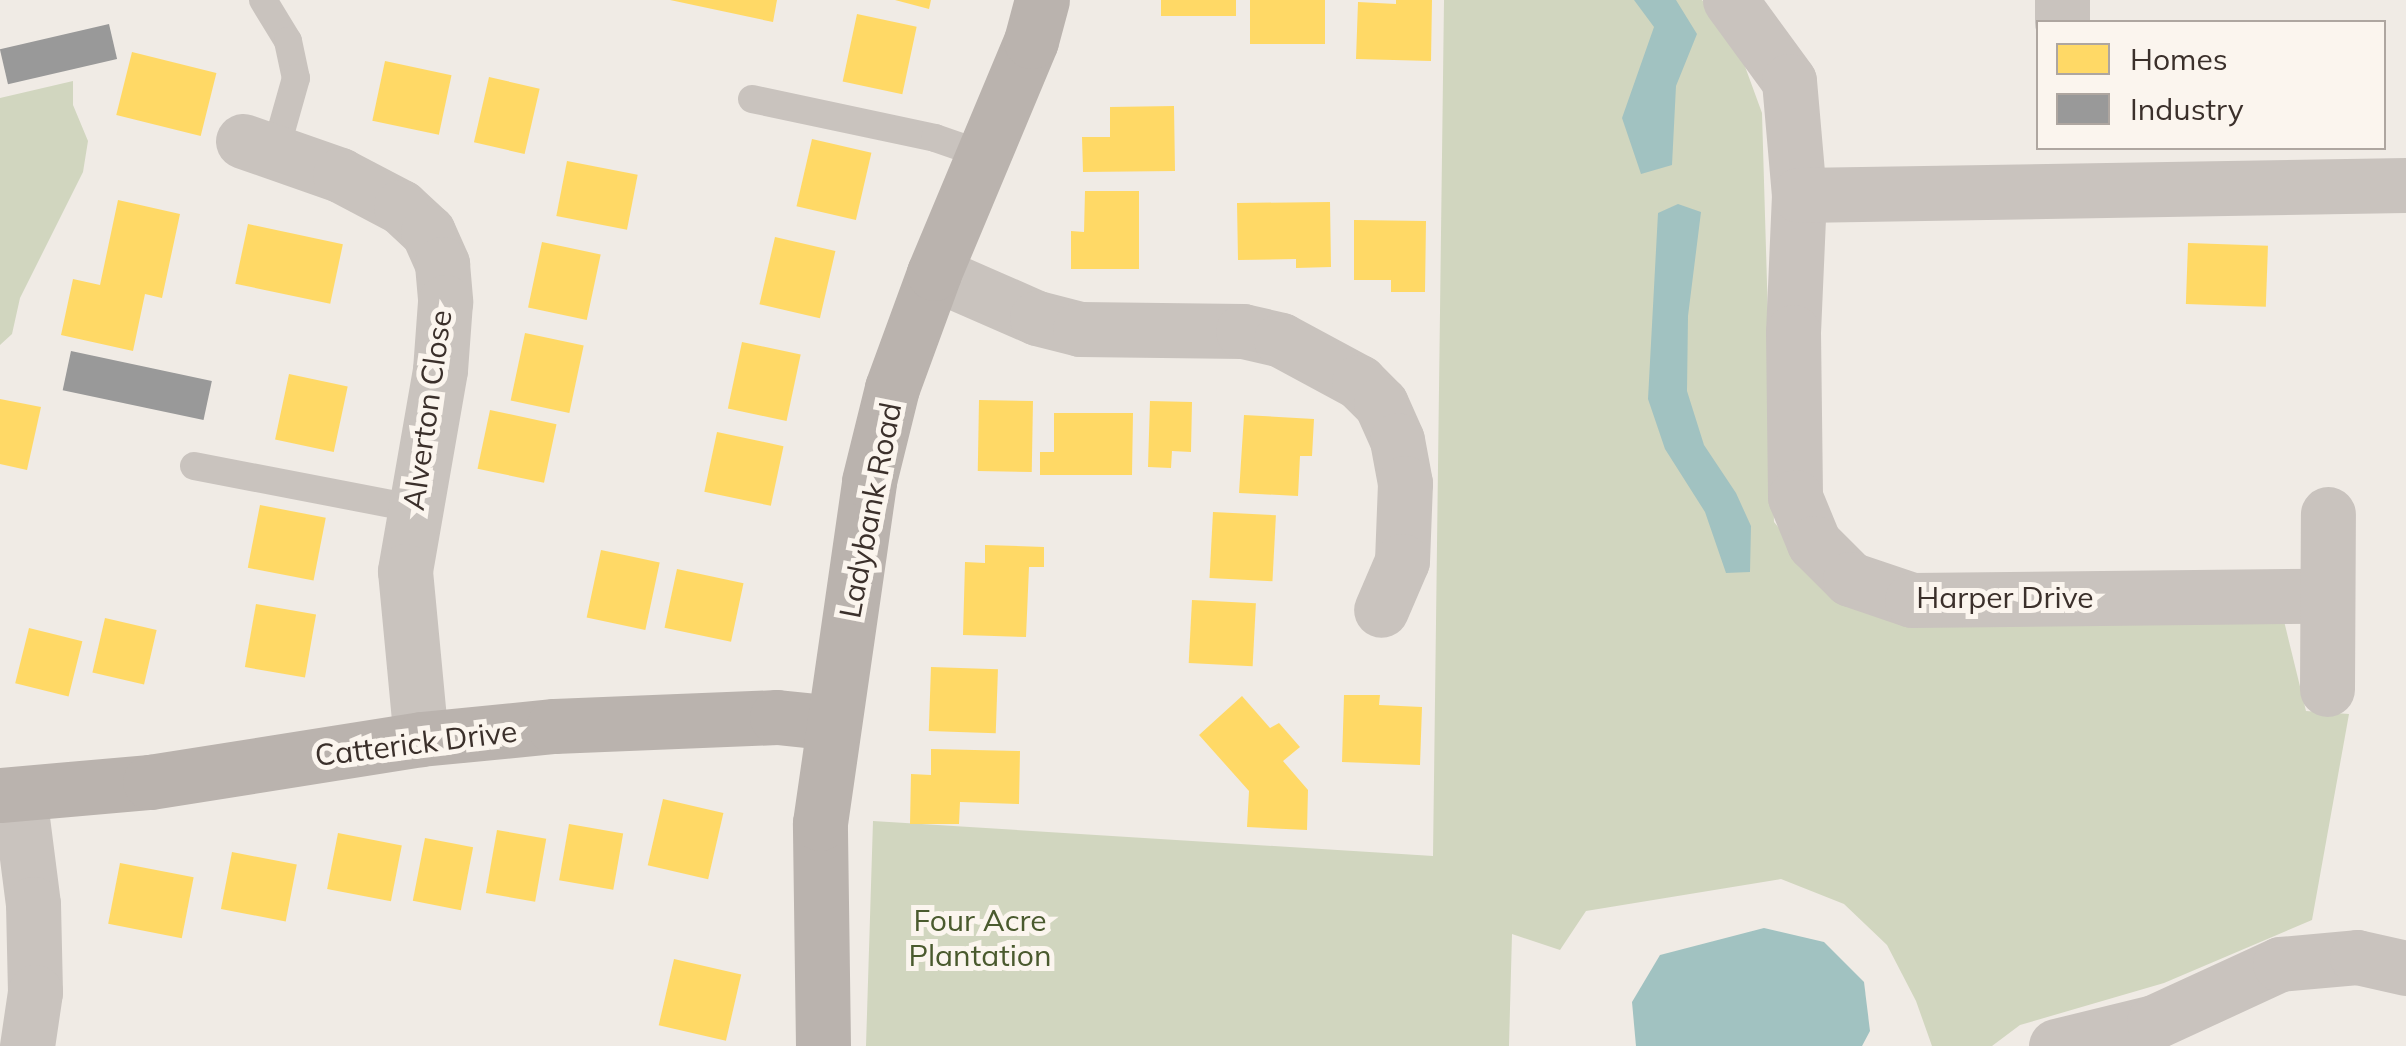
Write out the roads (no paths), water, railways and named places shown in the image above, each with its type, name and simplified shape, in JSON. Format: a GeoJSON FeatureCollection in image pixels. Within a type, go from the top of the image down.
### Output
{"type":"FeatureCollection","features":[{"type":"Feature","properties":{"kind":"street","name":"Ladybank Road"},"geometry":{"type":"LineString","coordinates":[[823,1046],[819,856],[869,481],[892,388],[934,273],[1031,40],[1042,0]]}},
{"type":"Feature","properties":{"kind":"street","name":"Harper Drive"},"geometry":{"type":"LineString","coordinates":[[1730,0],[1789,81],[1798,195],[1793,332],[1795,497],[1814,542],[1850,579],[1912,600],[2326,596]]}},
{"type":"Feature","properties":{"kind":"street","name":"Alverton Close"},"geometry":{"type":"LineString","coordinates":[[259,146],[340,175],[401,207],[428,232],[442,264],[440,370],[412,508],[405,571],[420,739]]}},
{"type":"Feature","properties":{"kind":"street"},"geometry":{"type":"LineString","coordinates":[[1798,195],[2063,168],[2406,185]]}},
{"type":"Feature","properties":{"kind":"street"},"geometry":{"type":"LineString","coordinates":[[934,273],[1037,318],[1080,328],[1242,330],[1281,340],[1359,382],[1381,404],[1397,440],[1405,484],[1402,562],[1380,610]]}},
{"type":"Feature","properties":{"kind":"street"},"geometry":{"type":"LineString","coordinates":[[2327,689],[2328,514]]}},
{"type":"Feature","properties":{"kind":"street","name":"Catterick Drive"},"geometry":{"type":"LineString","coordinates":[[10,795],[150,782],[420,739],[673,719],[777,717],[834,722]]}},
{"type":"Feature","properties":{"kind":"street"},"geometry":{"type":"LineString","coordinates":[[10,795],[33,904],[35,992],[28,1046]]}},
{"type":"Feature","properties":{"kind":"street"},"geometry":{"type":"LineString","coordinates":[[2056,1046],[2154,1022],[2280,964],[2357,957],[2406,968]]}},
{"type":"Feature","properties":{"kind":"lane"},"geometry":{"type":"LineString","coordinates":[[259,146],[296,78],[288,41],[263,0]]}},
{"type":"Feature","properties":{"kind":"lane"},"geometry":{"type":"LineString","coordinates":[[752,99],[936,138],[984,156]]}},
{"type":"Feature","properties":{"kind":"lane"},"geometry":{"type":"LineString","coordinates":[[194,466],[412,508]]}},
{"type":"Feature","properties":{"kind":"water"},"geometry":{"type":"Polygon","coordinates":[[[1634,0],[1676,0],[1697,34],[1676,86],[1672,165],[1641,174],[1622,118],[1654,27],[1634,0]]]}},
{"type":"Feature","properties":{"kind":"water"},"geometry":{"type":"Polygon","coordinates":[[[1678,204],[1701,212],[1688,316],[1687,391],[1704,445],[1736,493],[1751,526],[1750,572],[1726,573],[1705,512],[1665,449],[1648,399],[1658,213],[1678,204]]]}},
{"type":"Feature","properties":{"kind":"water"},"geometry":{"type":"Polygon","coordinates":[[[1764,928],[1824,942],[1864,982],[1870,1031],[1862,1046],[1636,1046],[1632,1002],[1660,955],[1764,928]]]}},
{"type":"Feature","properties":{"kind":"park label","name":"Four Acre Plantation"},"geometry":{"type":"Point","coordinates":[980,937]}}]}
